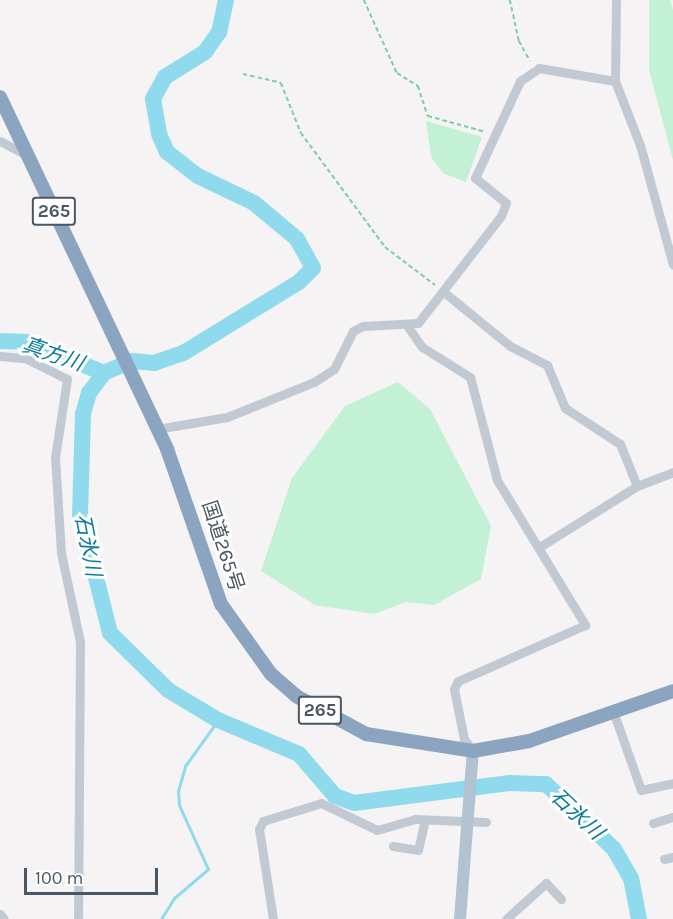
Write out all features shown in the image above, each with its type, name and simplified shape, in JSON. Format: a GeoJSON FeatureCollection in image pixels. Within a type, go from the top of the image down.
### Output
{"type":"FeatureCollection","features":[{"type":"Feature","properties":{"kind":"highway","name":"国道265号"},"geometry":{"type":"LineString","coordinates":[[0,97],[143,397],[183,488],[221,604],[271,674],[296,696],[366,734],[474,758],[673,691]]}},
{"type":"Feature","properties":{"kind":"main road"},"geometry":{"type":"LineString","coordinates":[[460,919],[474,758]]}},
{"type":"Feature","properties":{"kind":"street"},"geometry":{"type":"LineString","coordinates":[[616,0],[615,81],[640,145],[673,265]]}},
{"type":"Feature","properties":{"kind":"street"},"geometry":{"type":"LineString","coordinates":[[157,429],[227,417],[314,382],[334,369],[353,331],[363,326],[408,327],[445,293],[506,203],[476,178],[493,134],[520,81],[535,70],[615,81]]}},
{"type":"Feature","properties":{"kind":"street"},"geometry":{"type":"LineString","coordinates":[[0,141],[28,156]]}},
{"type":"Feature","properties":{"kind":"street"},"geometry":{"type":"LineString","coordinates":[[445,293],[510,346],[547,365],[565,408],[620,444],[637,486]]}},
{"type":"Feature","properties":{"kind":"street"},"geometry":{"type":"LineString","coordinates":[[408,327],[422,346],[470,377],[497,480],[541,546],[585,625],[458,681],[454,689],[464,739],[474,758]]}},
{"type":"Feature","properties":{"kind":"street"},"geometry":{"type":"LineString","coordinates":[[0,356],[25,358],[67,379],[55,457],[62,553],[80,642],[78,919]]}},
{"type":"Feature","properties":{"kind":"street"},"geometry":{"type":"LineString","coordinates":[[541,546],[637,486],[673,472]]}},
{"type":"Feature","properties":{"kind":"street"},"geometry":{"type":"LineString","coordinates":[[613,711],[641,790],[673,783]]}},
{"type":"Feature","properties":{"kind":"street"},"geometry":{"type":"LineString","coordinates":[[273,919],[259,829],[263,821],[321,803],[377,830],[425,820],[486,822]]}},
{"type":"Feature","properties":{"kind":"street"},"geometry":{"type":"LineString","coordinates":[[653,823],[673,817]]}},
{"type":"Feature","properties":{"kind":"street"},"geometry":{"type":"LineString","coordinates":[[393,846],[418,850],[425,820]]}},
{"type":"Feature","properties":{"kind":"street"},"geometry":{"type":"LineString","coordinates":[[506,919],[546,883],[561,899]]}},
{"type":"Feature","properties":{"kind":"street"},"geometry":{"type":"LineString","coordinates":[[0,914],[4,919]]}},
{"type":"Feature","properties":{"kind":"path"},"geometry":{"type":"LineString","coordinates":[[364,0],[397,73],[418,86],[428,116],[493,134]]}},
{"type":"Feature","properties":{"kind":"path"},"geometry":{"type":"LineString","coordinates":[[510,0],[519,41],[535,70]]}},
{"type":"Feature","properties":{"kind":"path"},"geometry":{"type":"LineString","coordinates":[[243,74],[281,83],[300,133],[385,247],[445,293]]}},
{"type":"Feature","properties":{"kind":"green space"},"geometry":{"type":"Polygon","coordinates":[[[649,0],[670,0],[673,10],[673,160],[649,70],[649,0]]]}},
{"type":"Feature","properties":{"kind":"green space"},"geometry":{"type":"Polygon","coordinates":[[[426,121],[482,137],[466,182],[443,173],[431,157],[426,121]]]}},
{"type":"Feature","properties":{"kind":"green space"},"geometry":{"type":"Polygon","coordinates":[[[398,382],[430,409],[491,526],[481,579],[434,605],[406,602],[374,614],[315,605],[261,571],[292,478],[345,406],[398,382]]]}},
{"type":"Feature","properties":{"kind":"waterway","name":"石氷川"},"geometry":{"type":"LineString","coordinates":[[226,0],[219,32],[205,52],[165,77],[153,99],[159,134],[167,152],[198,176],[254,203],[297,239],[313,268],[299,282],[183,353],[154,363],[132,361],[104,373],[89,393],[83,414],[80,515],[110,633],[168,690],[218,720],[299,754],[335,796],[354,803],[510,783],[546,784],[614,849],[631,878],[639,919]]}},
{"type":"Feature","properties":{"kind":"waterway","name":"真方川"},"geometry":{"type":"LineString","coordinates":[[0,341],[28,342],[104,373]]}},
{"type":"Feature","properties":{"kind":"waterway"},"geometry":{"type":"LineString","coordinates":[[161,919],[174,898],[208,869],[179,805],[178,791],[185,766],[218,720]]}}]}
